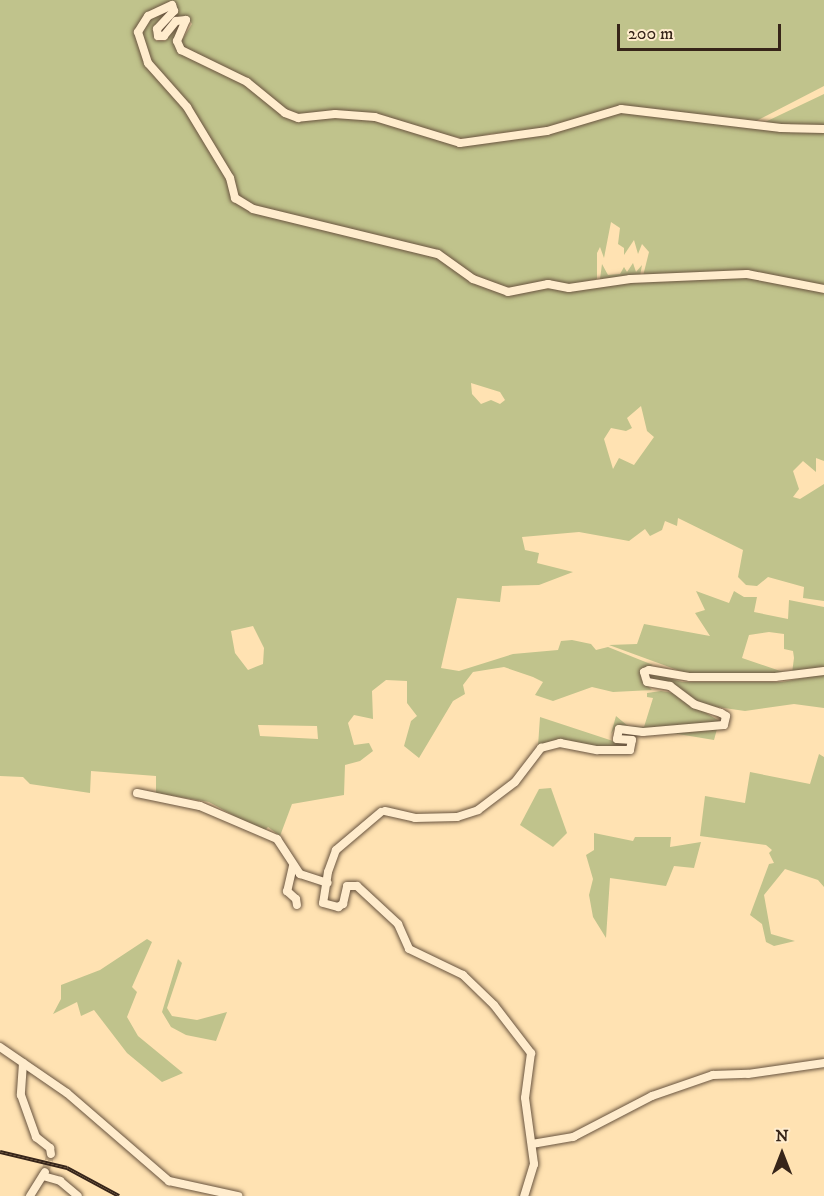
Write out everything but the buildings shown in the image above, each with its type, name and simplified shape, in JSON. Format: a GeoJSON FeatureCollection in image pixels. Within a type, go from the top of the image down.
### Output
{"type":"FeatureCollection","features":[{"type":"Feature","properties":{"kind":"street"},"geometry":{"type":"LineString","coordinates":[[824,129],[781,128],[621,109],[547,131],[460,143],[375,117],[335,114],[298,118],[285,113],[247,82],[181,50],[177,41],[186,20],[176,21],[164,36],[158,36],[157,29],[174,11],[172,5],[148,16],[138,32],[148,63],[187,107],[230,178],[235,198],[253,209],[438,254],[480,283],[508,292],[548,284],[569,288],[608,281],[747,274],[824,289]]}},
{"type":"Feature","properties":{"kind":"street"},"geometry":{"type":"LineString","coordinates":[[524,1196],[534,1164],[525,1098],[531,1053],[508,1022],[464,975],[409,949],[398,924],[357,886],[347,886],[343,904],[338,907],[323,903],[336,850],[383,811],[415,818],[457,817],[478,810],[515,782],[540,748],[561,743],[597,750],[630,750],[632,740],[617,739],[619,729],[643,732],[724,725],[726,716],[721,713],[694,704],[670,686],[647,682],[644,672],[649,670],[690,677],[775,677],[824,671]]}},
{"type":"Feature","properties":{"kind":"street"},"geometry":{"type":"LineString","coordinates":[[137,793],[193,804],[277,839],[300,874],[328,883]]}},
{"type":"Feature","properties":{"kind":"street"},"geometry":{"type":"LineString","coordinates":[[293,863],[287,890],[297,905]]}},
{"type":"Feature","properties":{"kind":"street"},"geometry":{"type":"LineString","coordinates":[[0,1047],[90,1111],[153,1170],[191,1188],[238,1196]]}},
{"type":"Feature","properties":{"kind":"street"},"geometry":{"type":"LineString","coordinates":[[23,1063],[21,1095],[36,1137],[50,1148],[51,1154]]}},
{"type":"Feature","properties":{"kind":"street"},"geometry":{"type":"LineString","coordinates":[[532,1144],[573,1137],[652,1096],[713,1075],[748,1074],[824,1063]]}},
{"type":"Feature","properties":{"kind":"street"},"geometry":{"type":"LineString","coordinates":[[30,1196],[44,1174],[60,1181],[78,1196]]}},
{"type":"Feature","properties":{"kind":"street"},"geometry":{"type":"LineString","coordinates":[[191,1188],[190,1193],[202,1196]]}},
{"type":"Feature","properties":{"kind":"green space"},"geometry":{"type":"Polygon","coordinates":[[[0,0],[824,0],[824,86],[756,121],[621,106],[547,129],[489,134],[470,140],[407,127],[375,115],[298,116],[286,111],[248,78],[189,52],[180,43],[192,24],[187,16],[176,19],[162,34],[178,10],[171,2],[136,30],[135,36],[141,52],[186,109],[228,179],[233,202],[252,211],[440,257],[472,281],[507,294],[537,288],[747,277],[824,291],[824,461],[816,458],[816,472],[803,461],[793,471],[799,489],[793,497],[800,499],[824,484],[824,601],[803,598],[804,587],[768,577],[757,586],[746,585],[738,577],[743,550],[678,518],[677,526],[665,521],[662,530],[650,536],[645,529],[629,541],[579,532],[522,537],[525,550],[539,553],[537,563],[573,572],[539,585],[502,586],[500,602],[457,598],[441,668],[459,671],[513,654],[558,650],[561,641],[572,640],[591,644],[596,650],[608,647],[653,665],[643,669],[641,679],[652,690],[613,692],[592,687],[553,701],[535,695],[543,682],[533,677],[504,667],[473,672],[463,685],[465,694],[453,701],[419,758],[404,746],[411,721],[417,716],[407,703],[407,681],[386,680],[372,691],[373,719],[354,715],[348,723],[354,745],[369,743],[373,751],[360,761],[345,765],[344,795],[292,804],[280,836],[268,827],[263,832],[209,802],[156,793],[156,776],[91,771],[90,793],[30,784],[23,777],[0,776],[0,0]],[[471,383],[472,394],[481,404],[491,400],[500,404],[505,400],[500,392],[471,383]],[[641,406],[627,418],[632,428],[626,431],[611,428],[604,439],[613,469],[619,458],[634,465],[654,437],[647,431],[641,406]],[[253,626],[231,631],[235,653],[248,670],[263,664],[264,648],[253,626]],[[258,725],[260,736],[318,739],[317,726],[258,725]]]}},
{"type":"Feature","properties":{"kind":"green space"},"geometry":{"type":"Polygon","coordinates":[[[168,9],[169,13],[155,25],[156,41],[165,41],[177,23],[182,23],[174,43],[244,83],[283,116],[373,120],[449,142],[547,133],[622,111],[763,123],[824,94],[824,286],[748,272],[643,276],[649,252],[642,244],[638,254],[634,240],[624,255],[624,248],[618,244],[620,228],[611,222],[604,258],[600,247],[597,253],[597,279],[568,286],[508,290],[474,277],[438,252],[258,207],[237,196],[233,177],[148,59],[140,30],[148,18],[168,9]]]}},
{"type":"Feature","properties":{"kind":"green space"},"geometry":{"type":"Polygon","coordinates":[[[633,263],[636,272],[642,265],[640,276],[600,279],[602,264],[608,275],[620,274],[624,267],[627,272],[633,263]]]}},
{"type":"Feature","properties":{"kind":"green space"},"geometry":{"type":"Polygon","coordinates":[[[696,591],[729,603],[734,591],[744,597],[757,597],[754,612],[788,619],[789,600],[824,607],[824,668],[792,673],[793,651],[784,649],[784,634],[769,632],[749,635],[742,658],[789,674],[691,675],[609,645],[637,644],[644,624],[710,636],[695,613],[705,610],[696,591]]]}},
{"type":"Feature","properties":{"kind":"green space"},"geometry":{"type":"Polygon","coordinates":[[[652,673],[682,682],[782,682],[824,674],[824,708],[794,704],[745,711],[703,705],[649,680],[648,674],[652,673]]]}},
{"type":"Feature","properties":{"kind":"green space"},"geometry":{"type":"Polygon","coordinates":[[[661,691],[673,693],[721,722],[651,730],[616,726],[611,734],[616,716],[628,726],[644,727],[653,698],[647,697],[647,693],[661,691]]]}},
{"type":"Feature","properties":{"kind":"green space"},"geometry":{"type":"Polygon","coordinates":[[[540,717],[616,742],[627,742],[629,747],[589,746],[568,740],[538,746],[540,717]]]}},
{"type":"Feature","properties":{"kind":"green space"},"geometry":{"type":"Polygon","coordinates":[[[717,729],[714,740],[666,732],[717,729]]]}},
{"type":"Feature","properties":{"kind":"green space"},"geometry":{"type":"Polygon","coordinates":[[[819,754],[824,757],[824,887],[818,880],[785,869],[764,895],[771,934],[795,941],[774,946],[766,942],[762,924],[750,915],[769,864],[774,863],[769,853],[772,850],[766,845],[700,836],[705,796],[745,803],[750,772],[810,784],[819,754]]]}},
{"type":"Feature","properties":{"kind":"green space"},"geometry":{"type":"Polygon","coordinates":[[[551,788],[567,833],[553,847],[520,825],[539,789],[551,788]]]}},
{"type":"Feature","properties":{"kind":"green space"},"geometry":{"type":"Polygon","coordinates":[[[594,833],[633,841],[635,837],[671,837],[670,847],[701,842],[694,868],[674,866],[666,886],[610,878],[606,938],[593,917],[589,895],[593,879],[586,855],[594,850],[594,833]]]}},
{"type":"Feature","properties":{"kind":"green space"},"geometry":{"type":"Polygon","coordinates":[[[147,939],[152,942],[132,987],[137,992],[127,1017],[138,1036],[183,1073],[162,1082],[127,1053],[94,1010],[81,1016],[77,1002],[53,1014],[61,999],[61,985],[100,970],[147,939]]]}},
{"type":"Feature","properties":{"kind":"green space"},"geometry":{"type":"Polygon","coordinates":[[[178,959],[182,963],[167,1008],[172,1016],[197,1020],[227,1012],[216,1041],[186,1035],[171,1027],[162,1012],[178,959]]]}},
{"type":"Feature","properties":{"kind":"tunnel"},"geometry":{"type":"LineString","coordinates":[[45,1172],[51,1154]]}},
{"type":"Feature","properties":{"kind":"railway"},"geometry":{"type":"LineString","coordinates":[[0,1152],[67,1168],[119,1196]]}}]}
